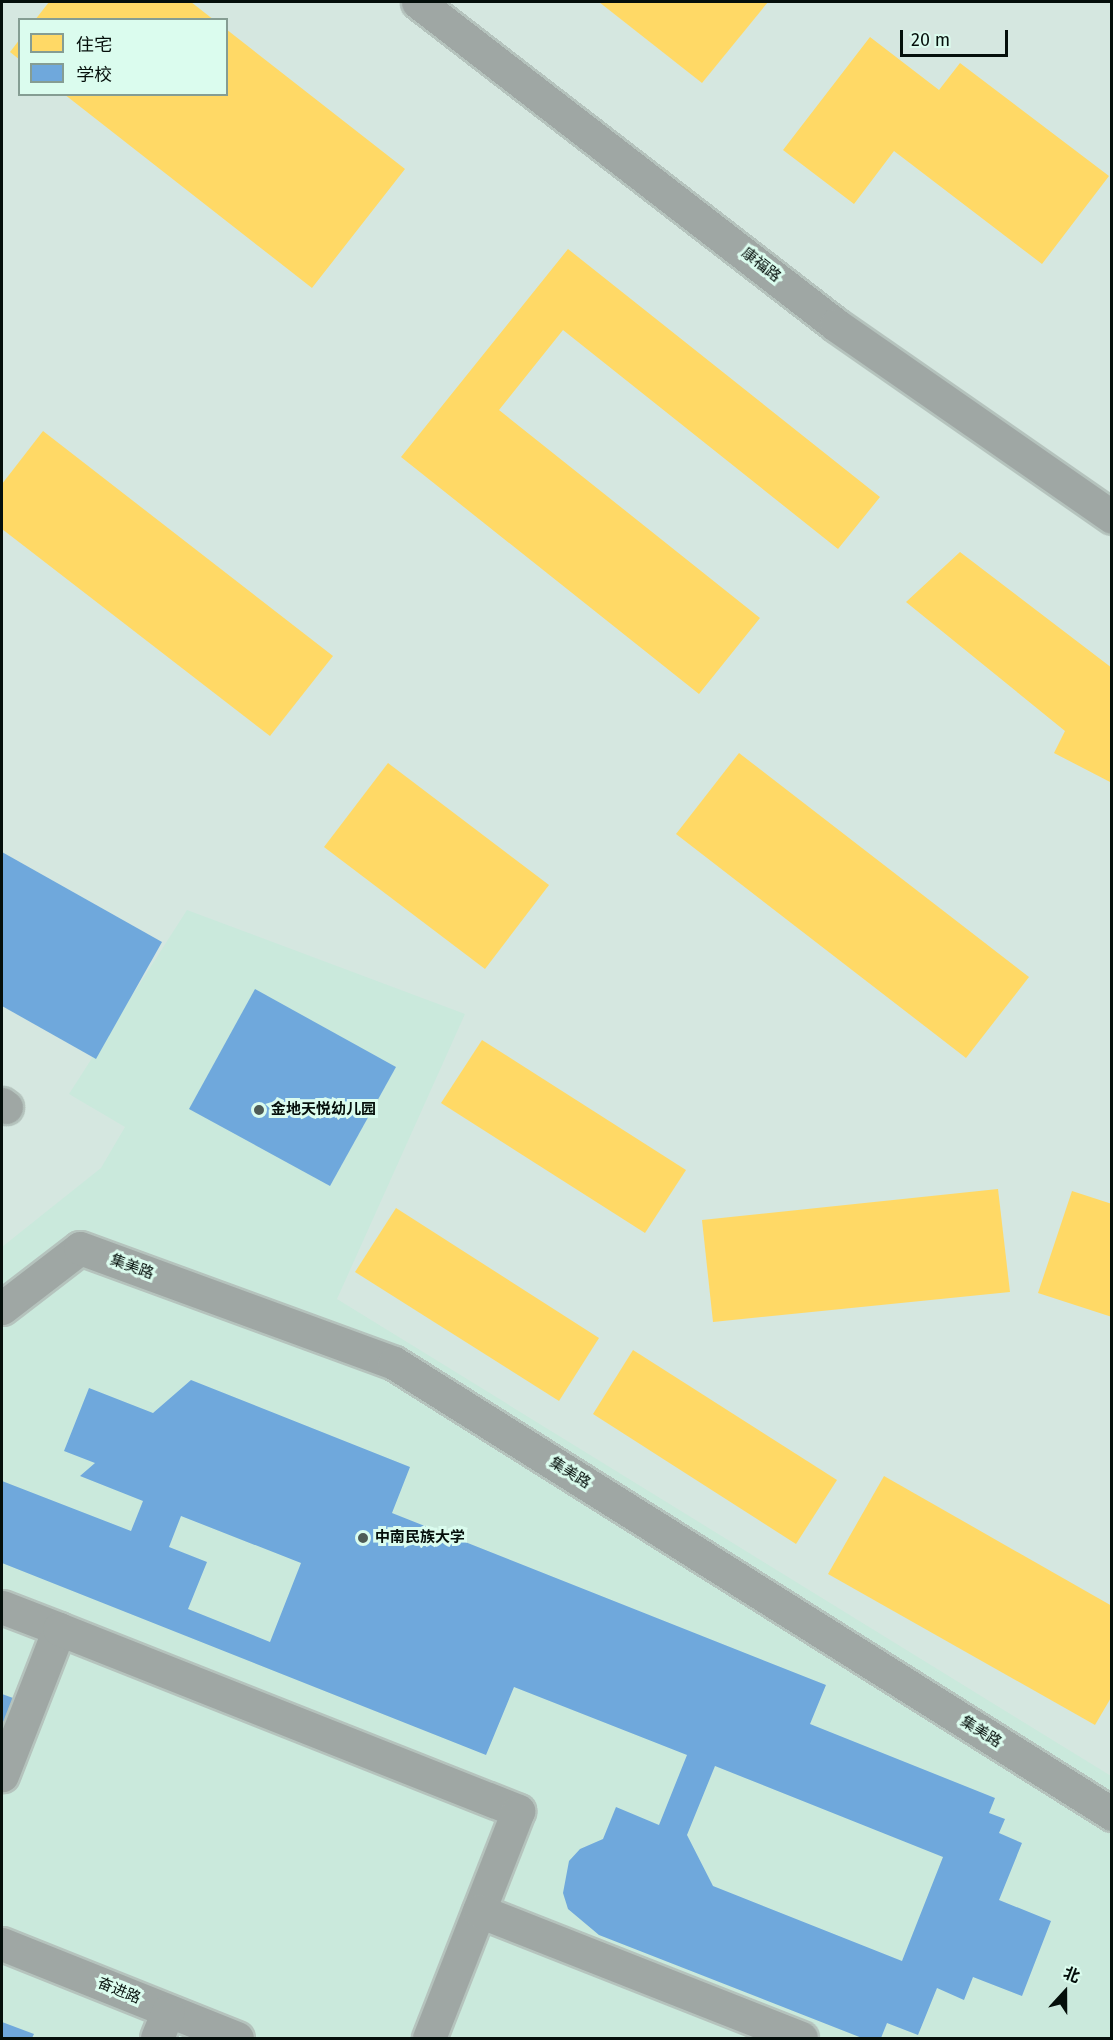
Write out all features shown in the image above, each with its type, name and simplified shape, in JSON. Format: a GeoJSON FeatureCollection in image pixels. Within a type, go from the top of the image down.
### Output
{"type":"FeatureCollection","features":[{"type":"Feature","properties":{"kind":"street","name":"康福路"},"geometry":{"type":"LineString","coordinates":[[418,2],[836,325],[1112,517]]}},
{"type":"Feature","properties":{"kind":"street","name":"集美路"},"geometry":{"type":"LineString","coordinates":[[2,1308],[80,1248],[394,1362],[1112,1814]]}},
{"type":"Feature","properties":{"kind":"street"},"geometry":{"type":"LineString","coordinates":[[2,1607],[518,1811],[429,2038]]}},
{"type":"Feature","properties":{"kind":"street"},"geometry":{"type":"LineString","coordinates":[[2,1775],[59,1629]]}},
{"type":"Feature","properties":{"kind":"street"},"geometry":{"type":"LineString","coordinates":[[479,1911],[801,2038]]}},
{"type":"Feature","properties":{"kind":"street","name":"奋进路"},"geometry":{"type":"LineString","coordinates":[[2,1944],[163,2025],[237,2038]]}},
{"type":"Feature","properties":{"kind":"shaded area","name":"中南民族大学"},"geometry":{"type":"Polygon","coordinates":[[[187,910],[465,1014],[337,1299],[1111,1776],[1111,2038],[2,2038],[2,1247],[101,1168],[125,1127],[69,1094],[187,910]]]}},
{"type":"Feature","properties":{"kind":"building: 住宅"},"geometry":{"type":"Polygon","coordinates":[[[49,2],[191,2],[211,18],[37,18],[49,2]]]}},
{"type":"Feature","properties":{"kind":"building: 住宅"},"geometry":{"type":"Polygon","coordinates":[[[599,2],[768,2],[702,83],[599,2]]]}},
{"type":"Feature","properties":{"kind":"building: 住宅"},"geometry":{"type":"Polygon","coordinates":[[[228,31],[405,169],[312,288],[67,96],[228,96],[228,31]]]}},
{"type":"Feature","properties":{"kind":"building: 住宅"},"geometry":{"type":"Polygon","coordinates":[[[870,37],[939,90],[960,63],[1109,176],[1042,264],[894,151],[854,204],[783,150],[870,37]]]}},
{"type":"Feature","properties":{"kind":"building: 住宅"},"geometry":{"type":"Polygon","coordinates":[[[18,42],[18,58],[10,52],[18,42]]]}},
{"type":"Feature","properties":{"kind":"building: 住宅"},"geometry":{"type":"Polygon","coordinates":[[[568,249],[880,497],[838,549],[563,330],[499,410],[760,618],[699,694],[401,457],[568,249]]]}},
{"type":"Feature","properties":{"kind":"building: 住宅"},"geometry":{"type":"Polygon","coordinates":[[[43,431],[333,656],[270,736],[2,529],[2,484],[43,431]]]}},
{"type":"Feature","properties":{"kind":"building: 住宅"},"geometry":{"type":"Polygon","coordinates":[[[960,552],[1112,668],[1112,783],[1054,753],[1065,731],[906,602],[960,552]]]}},
{"type":"Feature","properties":{"kind":"building: 住宅"},"geometry":{"type":"Polygon","coordinates":[[[739,753],[1029,977],[966,1058],[676,834],[739,753]]]}},
{"type":"Feature","properties":{"kind":"building: 住宅"},"geometry":{"type":"Polygon","coordinates":[[[388,763],[549,885],[485,969],[324,847],[388,763]]]}},
{"type":"Feature","properties":{"kind":"building: 住宅"},"geometry":{"type":"Polygon","coordinates":[[[482,1040],[686,1170],[645,1233],[441,1103],[482,1040]]]}},
{"type":"Feature","properties":{"kind":"building: 住宅"},"geometry":{"type":"Polygon","coordinates":[[[998,1189],[1010,1292],[713,1322],[702,1220],[998,1189]]]}},
{"type":"Feature","properties":{"kind":"building: 住宅"},"geometry":{"type":"Polygon","coordinates":[[[1072,1191],[1112,1204],[1112,1317],[1038,1293],[1072,1191]]]}},
{"type":"Feature","properties":{"kind":"building: 住宅"},"geometry":{"type":"Polygon","coordinates":[[[396,1208],[599,1338],[559,1401],[355,1272],[396,1208]]]}},
{"type":"Feature","properties":{"kind":"building: 住宅"},"geometry":{"type":"Polygon","coordinates":[[[633,1350],[837,1480],[796,1544],[593,1414],[633,1350]]]}},
{"type":"Feature","properties":{"kind":"building: 住宅"},"geometry":{"type":"Polygon","coordinates":[[[884,1476],[1112,1606],[1112,1696],[1095,1725],[828,1574],[884,1476]]]}},
{"type":"Feature","properties":{"kind":"building: 学校"},"geometry":{"type":"Polygon","coordinates":[[[2,852],[162,942],[96,1059],[2,1006],[2,852]]]}},
{"type":"Feature","properties":{"kind":"building: 学校"},"geometry":{"type":"Polygon","coordinates":[[[255,989],[396,1067],[330,1186],[189,1109],[255,989]]]}},
{"type":"Feature","properties":{"kind":"building: 学校"},"geometry":{"type":"Polygon","coordinates":[[[191,1380],[410,1467],[392,1513],[826,1685],[810,1724],[995,1798],[989,1813],[1005,1819],[999,1833],[1022,1843],[999,1900],[1051,1921],[1022,1996],[973,1977],[964,2000],[937,1988],[918,2035],[887,2023],[881,2038],[862,2038],[599,1935],[568,1909],[563,1893],[569,1861],[580,1849],[603,1839],[616,1807],[659,1825],[687,1755],[514,1687],[486,1755],[2,1563],[2,1481],[131,1531],[143,1501],[80,1476],[95,1463],[64,1451],[89,1388],[153,1413],[191,1380]],[[181,1516],[169,1547],[207,1562],[188,1609],[270,1642],[301,1563],[181,1516]],[[715,1766],[687,1835],[713,1886],[902,1961],[943,1857],[715,1766]]]}},
{"type":"Feature","properties":{"kind":"building: 学校"},"geometry":{"type":"Polygon","coordinates":[[[2,1694],[13,1698],[2,1727],[2,1694]]]}},
{"type":"Feature","properties":{"kind":"building: 学校"},"geometry":{"type":"Polygon","coordinates":[[[2,2022],[34,2034],[32,2038],[2,2038],[2,2022]]]}},
{"type":"Feature","properties":{"kind":"place","name":"金地天悦幼儿园"},"geometry":{"type":"Point","coordinates":[259,1110]}},
{"type":"Feature","properties":{"kind":"place","name":"中南民族大学"},"geometry":{"type":"Point","coordinates":[363,1538]}}]}
